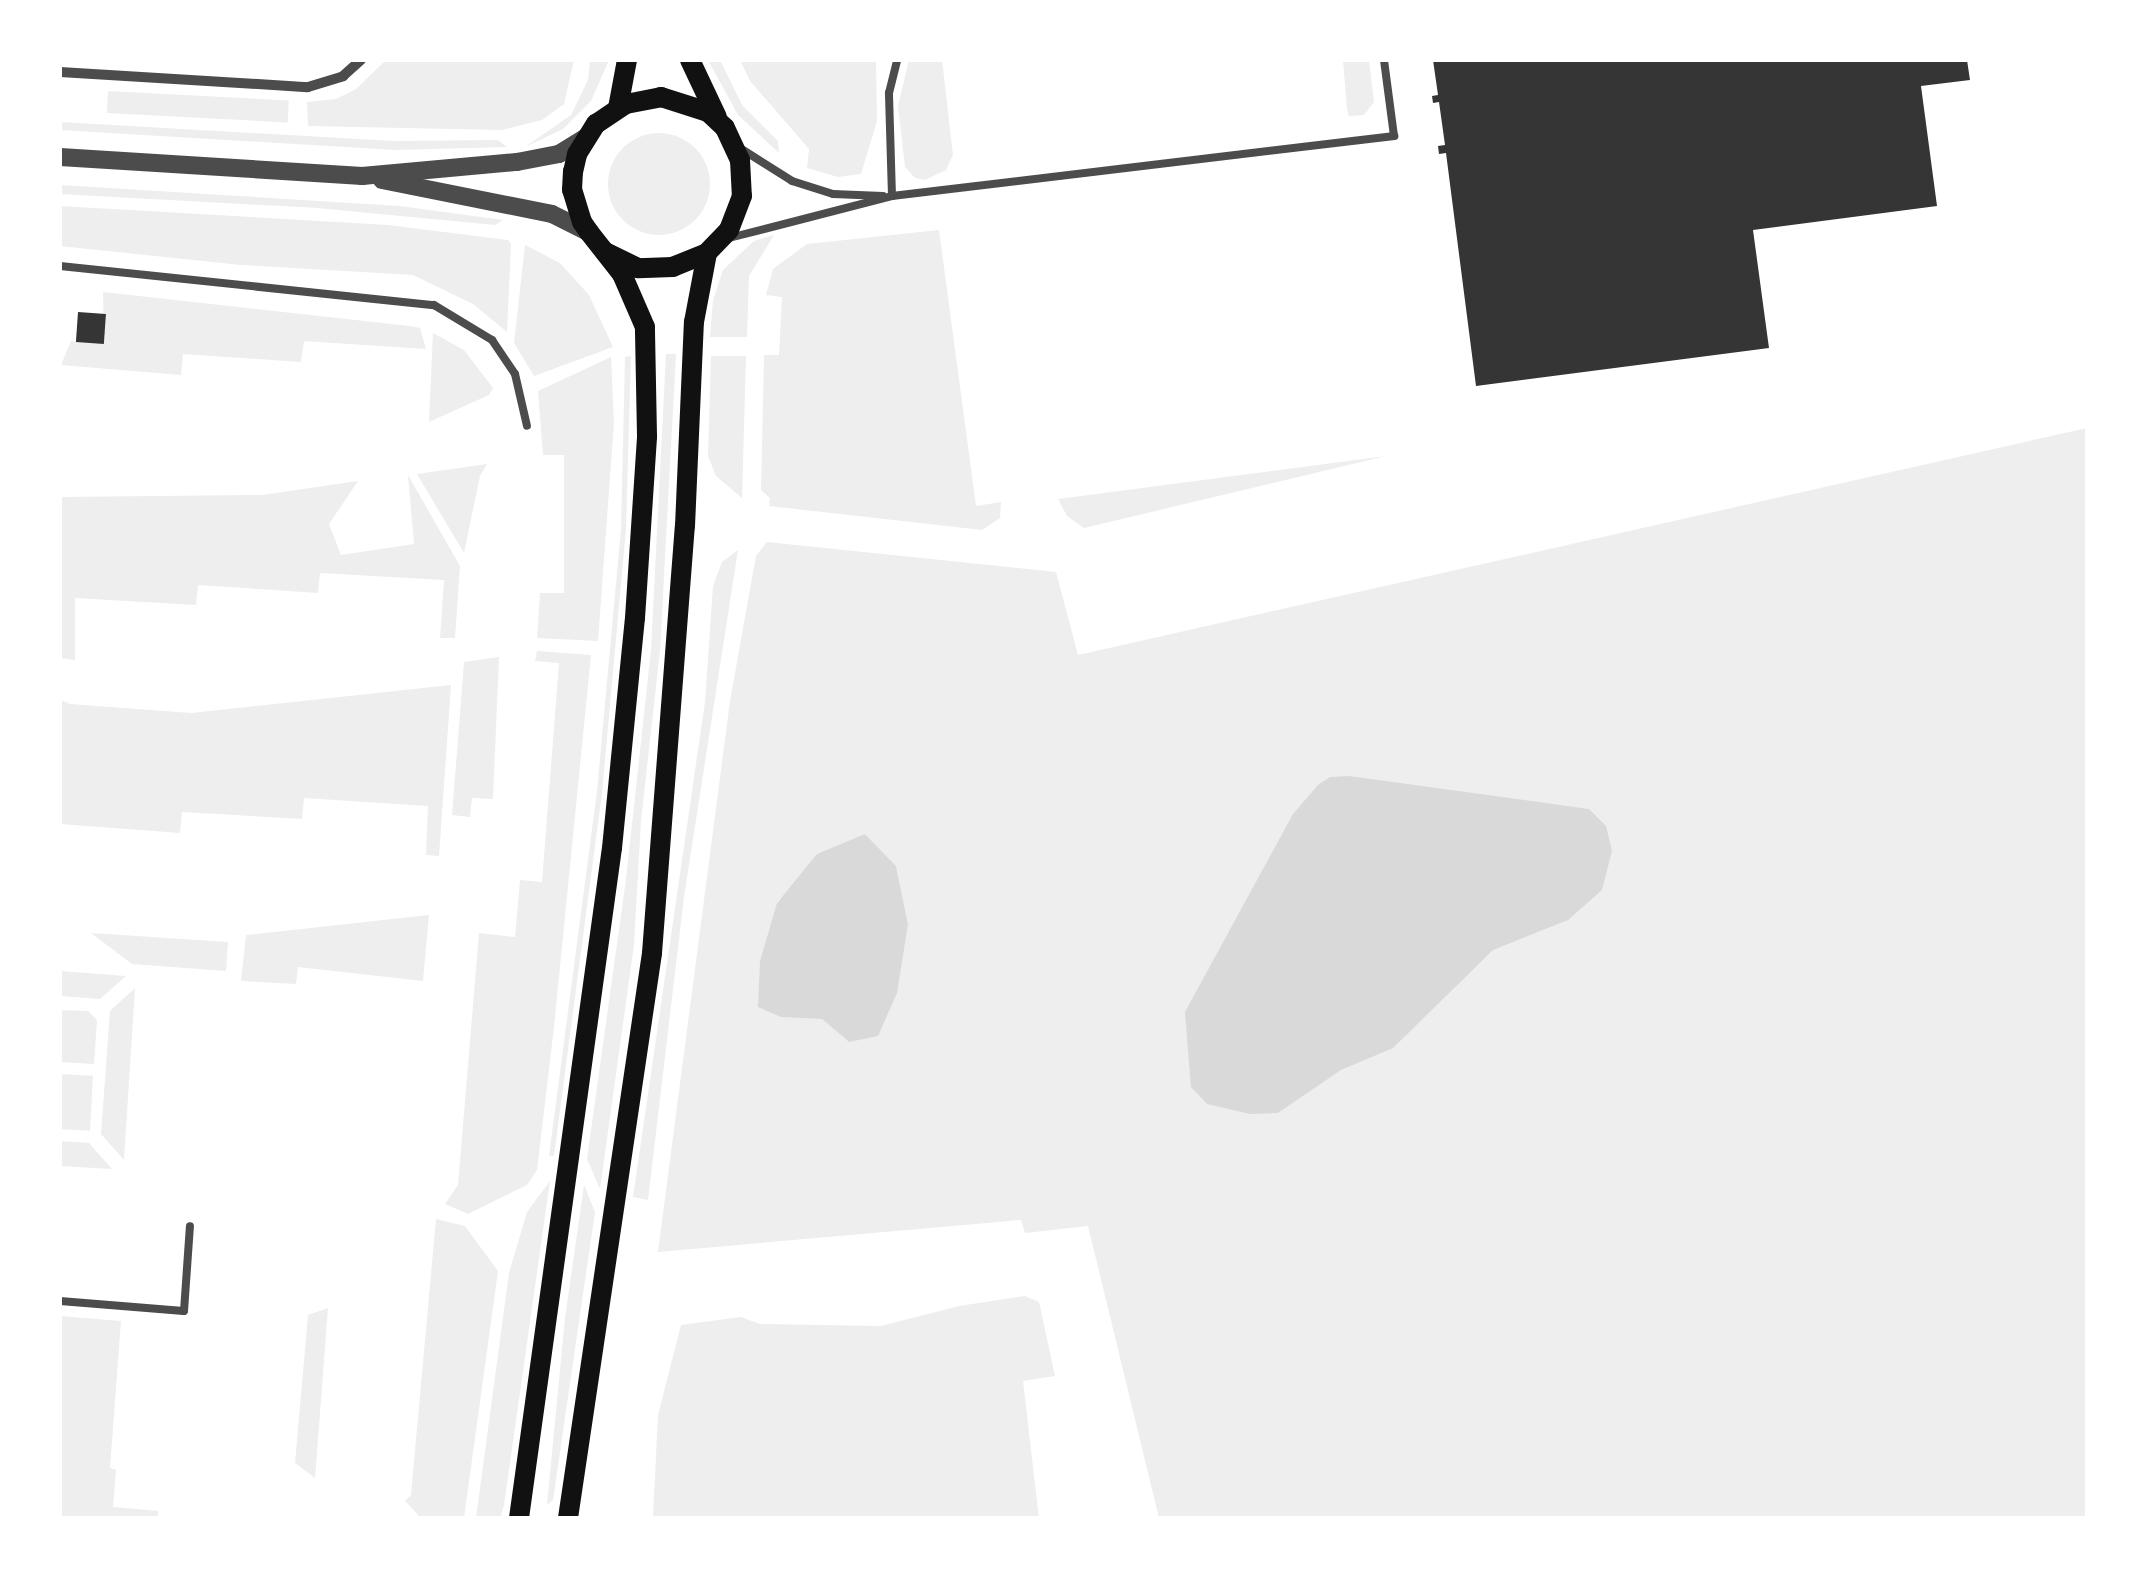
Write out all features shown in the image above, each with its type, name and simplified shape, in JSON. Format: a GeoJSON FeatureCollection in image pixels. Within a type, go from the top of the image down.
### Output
{"type":"FeatureCollection","features":[{"type":"Feature","properties":{"kind":"main road"},"geometry":{"type":"LineString","coordinates":[[618,108],[626,60]]}},
{"type":"Feature","properties":{"kind":"main road"},"geometry":{"type":"LineString","coordinates":[[568,1518],[652,953],[658,834],[685,526],[694,322],[714,247],[742,196],[740,160],[690,60]]}},
{"type":"Feature","properties":{"kind":"main road"},"geometry":{"type":"LineString","coordinates":[[519,1518],[612,848],[643,515],[648,384],[645,327],[632,292],[589,232],[572,190],[577,154],[585,138],[618,108],[643,98],[679,100],[721,123]]}},
{"type":"Feature","properties":{"kind":"main road"},"geometry":{"type":"LineString","coordinates":[[605,252],[638,268],[656,270],[714,247]]}},
{"type":"Feature","properties":{"kind":"street"},"geometry":{"type":"LineString","coordinates":[[60,72],[308,87],[343,76],[361,60]]}},
{"type":"Feature","properties":{"kind":"street"},"geometry":{"type":"LineString","coordinates":[[362,176],[517,162],[559,154],[585,138]]}},
{"type":"Feature","properties":{"kind":"street"},"geometry":{"type":"LineString","coordinates":[[60,158],[362,176],[552,214],[589,232]]}},
{"type":"Feature","properties":{"kind":"lane"},"geometry":{"type":"LineString","coordinates":[[892,196],[889,92],[896,60]]}},
{"type":"Feature","properties":{"kind":"lane"},"geometry":{"type":"LineString","coordinates":[[733,143],[792,181],[833,194],[892,196],[1394,136],[1384,60]]}},
{"type":"Feature","properties":{"kind":"lane"},"geometry":{"type":"LineString","coordinates":[[714,247],[892,196]]}},
{"type":"Feature","properties":{"kind":"lane"},"geometry":{"type":"LineString","coordinates":[[60,266],[434,305],[492,340],[515,374],[526,426]]}},
{"type":"Feature","properties":{"kind":"lane"},"geometry":{"type":"LineString","coordinates":[[60,1302],[184,1310],[190,1226]]}},
{"type":"Feature","properties":{"kind":"shaded area"},"geometry":{"type":"Polygon","coordinates":[[[386,60],[574,60],[564,104],[542,120],[502,130],[308,126],[307,102],[336,99],[356,89],[386,60]]]}},
{"type":"Feature","properties":{"kind":"shaded area"},"geometry":{"type":"Polygon","coordinates":[[[590,60],[609,60],[591,101],[563,129],[525,147],[571,115],[588,80],[590,60]]]}},
{"type":"Feature","properties":{"kind":"shaded area"},"geometry":{"type":"Polygon","coordinates":[[[708,60],[720,60],[742,105],[778,141],[779,153],[738,115],[708,60]]]}},
{"type":"Feature","properties":{"kind":"shaded area"},"geometry":{"type":"Polygon","coordinates":[[[740,60],[876,60],[877,121],[861,174],[838,177],[807,168],[809,149],[750,81],[740,60]]]}},
{"type":"Feature","properties":{"kind":"shaded area"},"geometry":{"type":"Polygon","coordinates":[[[909,60],[942,60],[953,155],[946,170],[925,180],[915,178],[905,167],[898,106],[909,60]]]}},
{"type":"Feature","properties":{"kind":"shaded area"},"geometry":{"type":"Polygon","coordinates":[[[1343,60],[1369,60],[1374,102],[1364,115],[1349,116],[1343,60]]]}},
{"type":"Feature","properties":{"kind":"shaded area"},"geometry":{"type":"Polygon","coordinates":[[[108,91],[289,100],[288,122],[107,113],[108,91]]]}},
{"type":"Feature","properties":{"kind":"shaded area"},"geometry":{"type":"Polygon","coordinates":[[[60,122],[394,141],[498,140],[507,147],[395,150],[60,130],[60,122]]]}},
{"type":"Feature","properties":{"kind":"shaded area"},"geometry":{"type":"Polygon","coordinates":[[[659,133],[679,137],[695,148],[706,164],[710,184],[706,204],[695,220],[679,231],[659,235],[639,231],[623,220],[612,204],[608,184],[612,164],[623,148],[639,137],[659,133]]]}},
{"type":"Feature","properties":{"kind":"shaded area"},"geometry":{"type":"Polygon","coordinates":[[[60,185],[400,206],[503,220],[495,225],[317,208],[60,194],[60,185]]]}},
{"type":"Feature","properties":{"kind":"shaded area"},"geometry":{"type":"Polygon","coordinates":[[[60,206],[388,225],[508,240],[511,244],[507,332],[473,304],[413,275],[241,265],[60,246],[60,206]]]}},
{"type":"Feature","properties":{"kind":"shaded area"},"geometry":{"type":"Polygon","coordinates":[[[939,230],[976,506],[1001,502],[1000,518],[982,530],[769,506],[770,498],[761,490],[764,355],[779,355],[782,297],[766,295],[773,269],[807,244],[939,230]]]}},
{"type":"Feature","properties":{"kind":"shaded area"},"geometry":{"type":"Polygon","coordinates":[[[774,235],[749,276],[747,337],[710,337],[713,300],[723,270],[754,241],[774,235]]]}},
{"type":"Feature","properties":{"kind":"shaded area"},"geometry":{"type":"Polygon","coordinates":[[[525,245],[560,263],[589,295],[613,347],[534,376],[514,343],[525,245]]]}},
{"type":"Feature","properties":{"kind":"shaded area"},"geometry":{"type":"Polygon","coordinates":[[[103,292],[410,326],[420,328],[426,349],[304,341],[301,362],[183,354],[181,375],[61,365],[71,341],[104,343],[103,292]]]}},
{"type":"Feature","properties":{"kind":"shaded area"},"geometry":{"type":"Polygon","coordinates":[[[433,333],[464,350],[493,388],[489,395],[429,422],[433,333]]]}},
{"type":"Feature","properties":{"kind":"shaded area"},"geometry":{"type":"Polygon","coordinates":[[[666,354],[676,354],[660,651],[641,821],[634,945],[600,1189],[587,1159],[626,879],[651,650],[666,354]]]}},
{"type":"Feature","properties":{"kind":"shaded area"},"geometry":{"type":"Polygon","coordinates":[[[631,356],[626,529],[602,793],[554,1156],[549,1156],[597,791],[621,529],[625,357],[631,356]]]}},
{"type":"Feature","properties":{"kind":"shaded area"},"geometry":{"type":"Polygon","coordinates":[[[711,356],[746,356],[742,498],[716,476],[708,456],[711,356]]]}},
{"type":"Feature","properties":{"kind":"shaded area"},"geometry":{"type":"Polygon","coordinates":[[[611,357],[614,423],[598,641],[537,638],[540,593],[564,593],[564,455],[543,455],[538,391],[611,357]]]}},
{"type":"Feature","properties":{"kind":"shaded area"},"geometry":{"type":"Polygon","coordinates":[[[2087,428],[2087,1518],[1159,1518],[1088,1226],[1025,1233],[1021,1220],[658,1252],[730,701],[756,556],[767,542],[1056,572],[1078,655],[2087,428]],[[865,834],[795,883],[777,902],[822,1019],[849,1042],[908,924],[896,866],[865,834]]]}},
{"type":"Feature","properties":{"kind":"shaded area"},"geometry":{"type":"Polygon","coordinates":[[[1386,456],[1084,528],[1067,516],[1058,499],[1386,456]]]}},
{"type":"Feature","properties":{"kind":"shaded area"},"geometry":{"type":"Polygon","coordinates":[[[487,464],[480,476],[464,553],[417,474],[487,464]]]}},
{"type":"Feature","properties":{"kind":"shaded area"},"geometry":{"type":"Polygon","coordinates":[[[408,475],[460,566],[455,638],[440,638],[444,580],[320,573],[318,593],[198,585],[196,605],[75,598],[75,660],[60,658],[60,497],[262,495],[358,481],[329,524],[341,555],[414,544],[408,475]]]}},
{"type":"Feature","properties":{"kind":"shaded area"},"geometry":{"type":"Polygon","coordinates":[[[738,550],[684,897],[648,1200],[633,1197],[705,702],[713,586],[722,562],[738,550]]]}},
{"type":"Feature","properties":{"kind":"shaded area"},"geometry":{"type":"Polygon","coordinates":[[[537,651],[591,655],[537,1170],[527,1185],[468,1214],[445,1204],[458,1185],[479,933],[515,937],[520,880],[542,882],[559,663],[535,661],[537,651]]]}},
{"type":"Feature","properties":{"kind":"shaded area"},"geometry":{"type":"Polygon","coordinates":[[[499,657],[493,799],[472,798],[470,817],[452,815],[464,662],[499,657]]]}},
{"type":"Feature","properties":{"kind":"shaded area"},"geometry":{"type":"Polygon","coordinates":[[[60,680],[61,700],[70,704],[191,713],[451,685],[439,856],[426,855],[428,806],[304,798],[302,819],[182,812],[180,833],[60,824],[60,680]]]}},
{"type":"Feature","properties":{"kind":"shaded area"},"geometry":{"type":"Polygon","coordinates":[[[1349,776],[1589,809],[1606,826],[1612,851],[1602,890],[1568,920],[1493,950],[1393,1048],[1341,1070],[1278,1113],[1250,1114],[1207,1104],[1191,1087],[1185,1012],[1293,814],[1318,785],[1330,777],[1349,776]]]}},
{"type":"Feature","properties":{"kind":"shaded area"},"geometry":{"type":"Polygon","coordinates":[[[865,834],[896,866],[908,924],[897,993],[878,1036],[849,1042],[822,1019],[781,1017],[758,1007],[760,961],[777,903],[817,854],[865,834]]]}},
{"type":"Feature","properties":{"kind":"shaded area"},"geometry":{"type":"Polygon","coordinates":[[[429,915],[423,981],[298,967],[296,984],[241,981],[246,935],[429,915]]]}},
{"type":"Feature","properties":{"kind":"shaded area"},"geometry":{"type":"Polygon","coordinates":[[[91,933],[228,942],[226,971],[132,964],[91,933]]]}},
{"type":"Feature","properties":{"kind":"shaded area"},"geometry":{"type":"Polygon","coordinates":[[[60,971],[126,976],[100,999],[60,996],[60,971]]]}},
{"type":"Feature","properties":{"kind":"shaded area"},"geometry":{"type":"Polygon","coordinates":[[[135,988],[124,1160],[101,1134],[110,1011],[135,988]]]}},
{"type":"Feature","properties":{"kind":"shaded area"},"geometry":{"type":"Polygon","coordinates":[[[60,1010],[88,1011],[97,1020],[94,1064],[60,1062],[60,1010]]]}},
{"type":"Feature","properties":{"kind":"shaded area"},"geometry":{"type":"Polygon","coordinates":[[[60,1074],[93,1076],[90,1131],[60,1129],[60,1074]]]}},
{"type":"Feature","properties":{"kind":"shaded area"},"geometry":{"type":"Polygon","coordinates":[[[60,1141],[89,1143],[112,1169],[60,1166],[60,1141]]]}},
{"type":"Feature","properties":{"kind":"shaded area"},"geometry":{"type":"Polygon","coordinates":[[[550,1181],[504,1505],[500,1518],[476,1518],[509,1273],[527,1212],[550,1181]]]}},
{"type":"Feature","properties":{"kind":"shaded area"},"geometry":{"type":"Polygon","coordinates":[[[584,1185],[595,1212],[553,1500],[547,1505],[565,1318],[584,1185]]]}},
{"type":"Feature","properties":{"kind":"shaded area"},"geometry":{"type":"Polygon","coordinates":[[[436,1219],[465,1226],[498,1271],[464,1518],[421,1518],[405,1501],[411,1495],[436,1219]]]}},
{"type":"Feature","properties":{"kind":"shaded area"},"geometry":{"type":"Polygon","coordinates":[[[1025,1296],[1039,1302],[1055,1376],[1023,1381],[1039,1518],[653,1517],[658,1415],[681,1325],[741,1317],[760,1324],[881,1326],[959,1306],[1025,1296]]]}},
{"type":"Feature","properties":{"kind":"shaded area"},"geometry":{"type":"Polygon","coordinates":[[[328,1308],[315,1478],[295,1463],[308,1315],[328,1308]]]}},
{"type":"Feature","properties":{"kind":"shaded area"},"geometry":{"type":"Polygon","coordinates":[[[60,1316],[121,1321],[110,1468],[116,1470],[113,1507],[158,1511],[158,1518],[60,1518],[60,1316]]]}},
{"type":"Feature","properties":{"kind":"building"},"geometry":{"type":"Polygon","coordinates":[[[1433,60],[1967,60],[1970,80],[1921,86],[1937,206],[1753,230],[1769,348],[1476,386],[1446,153],[1439,154],[1438,146],[1445,145],[1439,102],[1433,103],[1432,96],[1438,95],[1433,60]]]}},
{"type":"Feature","properties":{"kind":"building"},"geometry":{"type":"Polygon","coordinates":[[[78,312],[106,314],[104,344],[76,342],[78,312]]]}}]}
